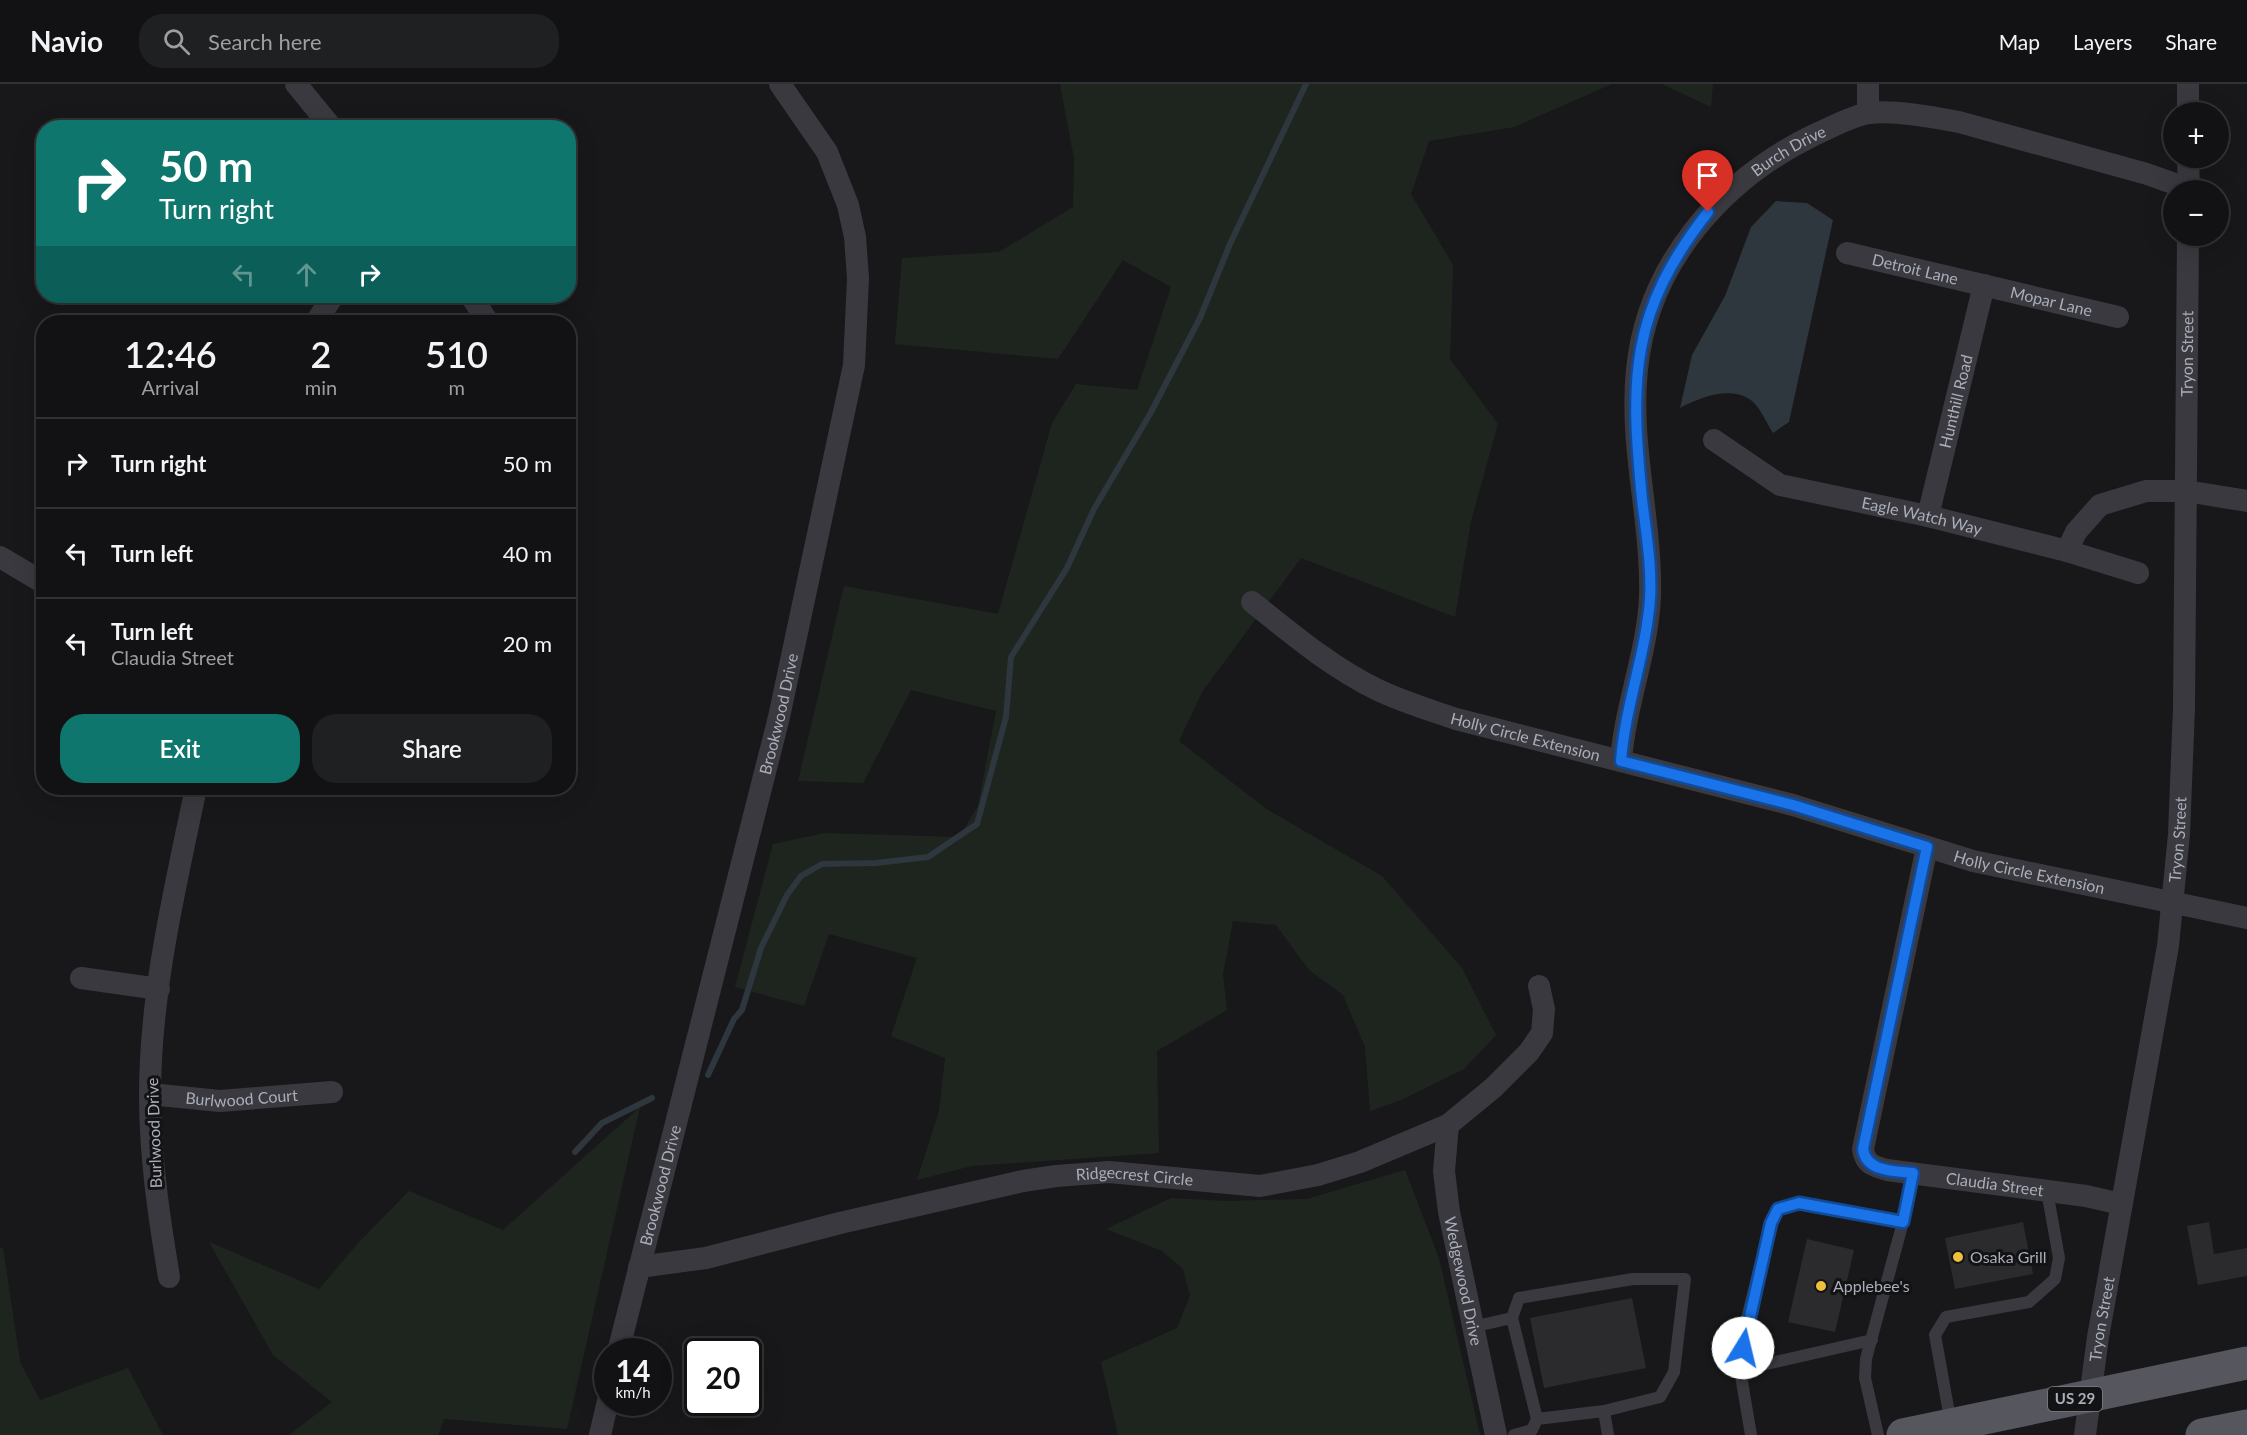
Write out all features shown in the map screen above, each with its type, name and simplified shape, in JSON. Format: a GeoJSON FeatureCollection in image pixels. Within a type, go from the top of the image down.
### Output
{"type":"FeatureCollection","features":[{"type":"Feature","properties":{"kind":"main road","name":"US 29"},"geometry":{"type":"LineString","coordinates":[[1903,1435],[2247,1363]]}},
{"type":"Feature","properties":{"kind":"main road"},"geometry":{"type":"LineString","coordinates":[[2202,1435],[2247,1426]]}},
{"type":"Feature","properties":{"kind":"street"},"geometry":{"type":"LineString","coordinates":[[296,84],[325,120]]}},
{"type":"Feature","properties":{"kind":"street","name":"Brookwood Drive"},"geometry":{"type":"LineString","coordinates":[[621,1338],[779,717],[854,365],[858,278],[855,237],[848,205],[827,152],[780,84]]}},
{"type":"Feature","properties":{"kind":"street"},"geometry":{"type":"LineString","coordinates":[[1868,84],[1868,113]]}},
{"type":"Feature","properties":{"kind":"street"},"geometry":{"type":"LineString","coordinates":[[2188,84],[2188,102]]}},
{"type":"Feature","properties":{"kind":"street","name":"Burch Drive"},"geometry":{"type":"LineString","coordinates":[[1621,761],[1623,728],[1650,599],[1636,393],[1640,347],[1650,309],[1664,276],[1688,238],[1733,188],[1785,149],[1868,113],[1929,116],[1959,122],[2163,180]]}},
{"type":"Feature","properties":{"kind":"street","name":"Tryon Street"},"geometry":{"type":"LineString","coordinates":[[2085,1435],[2121,1204],[2168,946],[2179,834],[2184,708],[2188,246]]}},
{"type":"Feature","properties":{"kind":"street","name":"Detroit Lane"},"geometry":{"type":"LineString","coordinates":[[1847,253],[1984,285]]}},
{"type":"Feature","properties":{"kind":"street","name":"Mopar Lane"},"geometry":{"type":"LineString","coordinates":[[1984,285],[2118,317]]}},
{"type":"Feature","properties":{"kind":"street","name":"Hunthill Road"},"geometry":{"type":"LineString","coordinates":[[1928,516],[1984,285]]}},
{"type":"Feature","properties":{"kind":"street","name":"Eagle Watch Way"},"geometry":{"type":"LineString","coordinates":[[1714,440],[1780,485],[1928,516],[2067,551],[2138,573]]}},
{"type":"Feature","properties":{"kind":"street"},"geometry":{"type":"LineString","coordinates":[[2067,551],[2076,532],[2100,505],[2146,490],[2186,491],[2247,501]]}},
{"type":"Feature","properties":{"kind":"street"},"geometry":{"type":"LineString","coordinates":[[0,557],[36,578]]}},
{"type":"Feature","properties":{"kind":"street","name":"Holly Circle Extension"},"geometry":{"type":"LineString","coordinates":[[1252,602],[1299,640],[1344,671],[1403,701],[1456,720],[1793,805],[1973,861],[2247,918]]}},
{"type":"Feature","properties":{"kind":"street","name":"Burlwood Drive"},"geometry":{"type":"LineString","coordinates":[[169,1277],[155,1185],[150,1094],[159,989],[178,871],[194,795]]}},
{"type":"Feature","properties":{"kind":"street","name":"Claudia Street"},"geometry":{"type":"LineString","coordinates":[[1927,847],[1863,1149],[1864,1159],[1871,1165],[1913,1173],[2047,1191],[2121,1204]]}},
{"type":"Feature","properties":{"kind":"street"},"geometry":{"type":"LineString","coordinates":[[81,978],[159,989]]}},
{"type":"Feature","properties":{"kind":"street","name":"Ridgecrest Circle"},"geometry":{"type":"LineString","coordinates":[[639,1267],[706,1258],[851,1220],[1056,1176],[1109,1172],[1260,1186],[1286,1183],[1360,1162],[1448,1125],[1493,1088],[1529,1052],[1542,1033],[1544,1009],[1539,986]]}},
{"type":"Feature","properties":{"kind":"street","name":"Burlwood Court"},"geometry":{"type":"LineString","coordinates":[[150,1094],[220,1101],[332,1092]]}},
{"type":"Feature","properties":{"kind":"street","name":"Wedgewood Drive"},"geometry":{"type":"LineString","coordinates":[[1448,1125],[1446,1181],[1472,1327],[1496,1435]]}},
{"type":"Feature","properties":{"kind":"street"},"geometry":{"type":"LineString","coordinates":[[600,1435],[604,1416]]}},
{"type":"Feature","properties":{"kind":"lane"},"geometry":{"type":"LineString","coordinates":[[1878,1435],[1865,1378],[1866,1359],[1903,1222],[1913,1173]]}},
{"type":"Feature","properties":{"kind":"lane"},"geometry":{"type":"LineString","coordinates":[[1952,1425],[1935,1335],[1946,1317],[2029,1302],[2055,1279],[2059,1258],[2047,1191]]}},
{"type":"Feature","properties":{"kind":"lane"},"geometry":{"type":"LineString","coordinates":[[1751,1435],[1740,1370],[1745,1326],[1771,1223],[1778,1209],[1799,1203],[1903,1222]]}},
{"type":"Feature","properties":{"kind":"lane"},"geometry":{"type":"LineString","coordinates":[[1514,1435],[1532,1430],[1537,1419],[1512,1318],[1519,1298],[1633,1279],[1685,1280],[1674,1372],[1660,1397],[1604,1411],[1537,1419]]}},
{"type":"Feature","properties":{"kind":"lane"},"geometry":{"type":"LineString","coordinates":[[1472,1327],[1512,1318]]}},
{"type":"Feature","properties":{"kind":"lane"},"geometry":{"type":"LineString","coordinates":[[1740,1370],[1872,1340]]}},
{"type":"Feature","properties":{"kind":"lane"},"geometry":{"type":"LineString","coordinates":[[1604,1411],[1608,1435]]}},
{"type":"Feature","properties":{"kind":"shaded area"},"geometry":{"type":"Polygon","coordinates":[[[1060,84],[1612,84],[1514,127],[1429,141],[1411,194],[1453,265],[1450,359],[1498,424],[1471,521],[1455,617],[1301,558],[1202,692],[1179,741],[1265,808],[1382,876],[1462,968],[1496,1035],[1464,1069],[1401,1100],[1370,1111],[1365,1047],[1343,995],[1309,970],[1276,925],[1233,921],[1223,974],[1227,1010],[1157,1051],[1159,1153],[972,1166],[917,1180],[939,1111],[945,1058],[891,1036],[917,958],[829,934],[804,1006],[735,987],[773,844],[825,833],[959,837],[978,806],[996,711],[911,690],[863,783],[798,781],[844,586],[998,614],[1052,423],[1076,384],[1137,390],[1171,287],[1123,260],[1058,359],[895,344],[902,258],[999,252],[1073,207],[1074,159],[1060,84]]]}},
{"type":"Feature","properties":{"kind":"shaded area"},"geometry":{"type":"Polygon","coordinates":[[[1662,84],[1713,84],[1711,107],[1662,84]]]}},
{"type":"Feature","properties":{"kind":"shaded area"},"geometry":{"type":"Polygon","coordinates":[[[1776,201],[1807,203],[1833,220],[1789,422],[1773,433],[1755,404],[1744,396],[1716,394],[1680,408],[1692,355],[1725,296],[1751,227],[1776,201]]]}},
{"type":"Feature","properties":{"kind":"shaded area"},"geometry":{"type":"Polygon","coordinates":[[[640,1107],[567,1429],[444,1419],[438,1435],[289,1435],[332,1402],[273,1355],[209,1242],[319,1289],[359,1242],[409,1191],[503,1230],[640,1107]]]}},
{"type":"Feature","properties":{"kind":"shaded area"},"geometry":{"type":"Polygon","coordinates":[[[1405,1170],[1439,1258],[1480,1435],[1118,1435],[1101,1362],[1177,1328],[1190,1296],[1183,1269],[1162,1251],[1106,1229],[1171,1198],[1226,1201],[1307,1199],[1405,1170]]]}},
{"type":"Feature","properties":{"kind":"shaded area"},"geometry":{"type":"Polygon","coordinates":[[[3,1247],[20,1362],[40,1400],[128,1368],[163,1435],[0,1435],[0,1248],[3,1247]]]}},
{"type":"Feature","properties":{"kind":"building"},"geometry":{"type":"Polygon","coordinates":[[[2023,1222],[2033,1274],[1955,1289],[1945,1238],[2023,1222]]]}},
{"type":"Feature","properties":{"kind":"building"},"geometry":{"type":"Polygon","coordinates":[[[2209,1222],[2214,1254],[2247,1248],[2247,1276],[2198,1285],[2187,1226],[2209,1222]]]}},
{"type":"Feature","properties":{"kind":"building","name":"Applebee's"},"geometry":{"type":"Polygon","coordinates":[[[1807,1239],[1854,1250],[1835,1332],[1788,1322],[1807,1239]]]}},
{"type":"Feature","properties":{"kind":"building"},"geometry":{"type":"Polygon","coordinates":[[[1632,1298],[1646,1368],[1544,1388],[1530,1318],[1632,1298]]]}},
{"type":"Feature","properties":{"kind":"waterway"},"geometry":{"type":"LineString","coordinates":[[708,1075],[734,1019],[742,1010],[761,948],[787,895],[801,876],[822,864],[876,863],[928,857],[977,824],[1006,717],[1011,657],[1067,568],[1094,509],[1150,414],[1200,318],[1230,244],[1306,84]]}},
{"type":"Feature","properties":{"kind":"waterway"},"geometry":{"type":"LineString","coordinates":[[575,1152],[602,1123],[652,1098]]}},
{"type":"Feature","properties":{"kind":"place","name":"Osaka Grill"},"geometry":{"type":"Point","coordinates":[1958,1257]}},
{"type":"Feature","properties":{"kind":"place","name":"Applebee's"},"geometry":{"type":"Point","coordinates":[1821,1286]}},
{"type":"Feature","properties":{"kind":"route"},"geometry":{"type":"LineString","coordinates":[[1708,212],[1664,276],[1644,328],[1636,372],[1641,482],[1650,569],[1650,599],[1623,728],[1621,761],[1793,805],[1927,847],[1888,1021],[1863,1149],[1864,1159],[1871,1165],[1887,1170],[1913,1173],[1903,1222],[1799,1203],[1778,1209],[1771,1223],[1745,1326],[1743,1348]]}}]}
